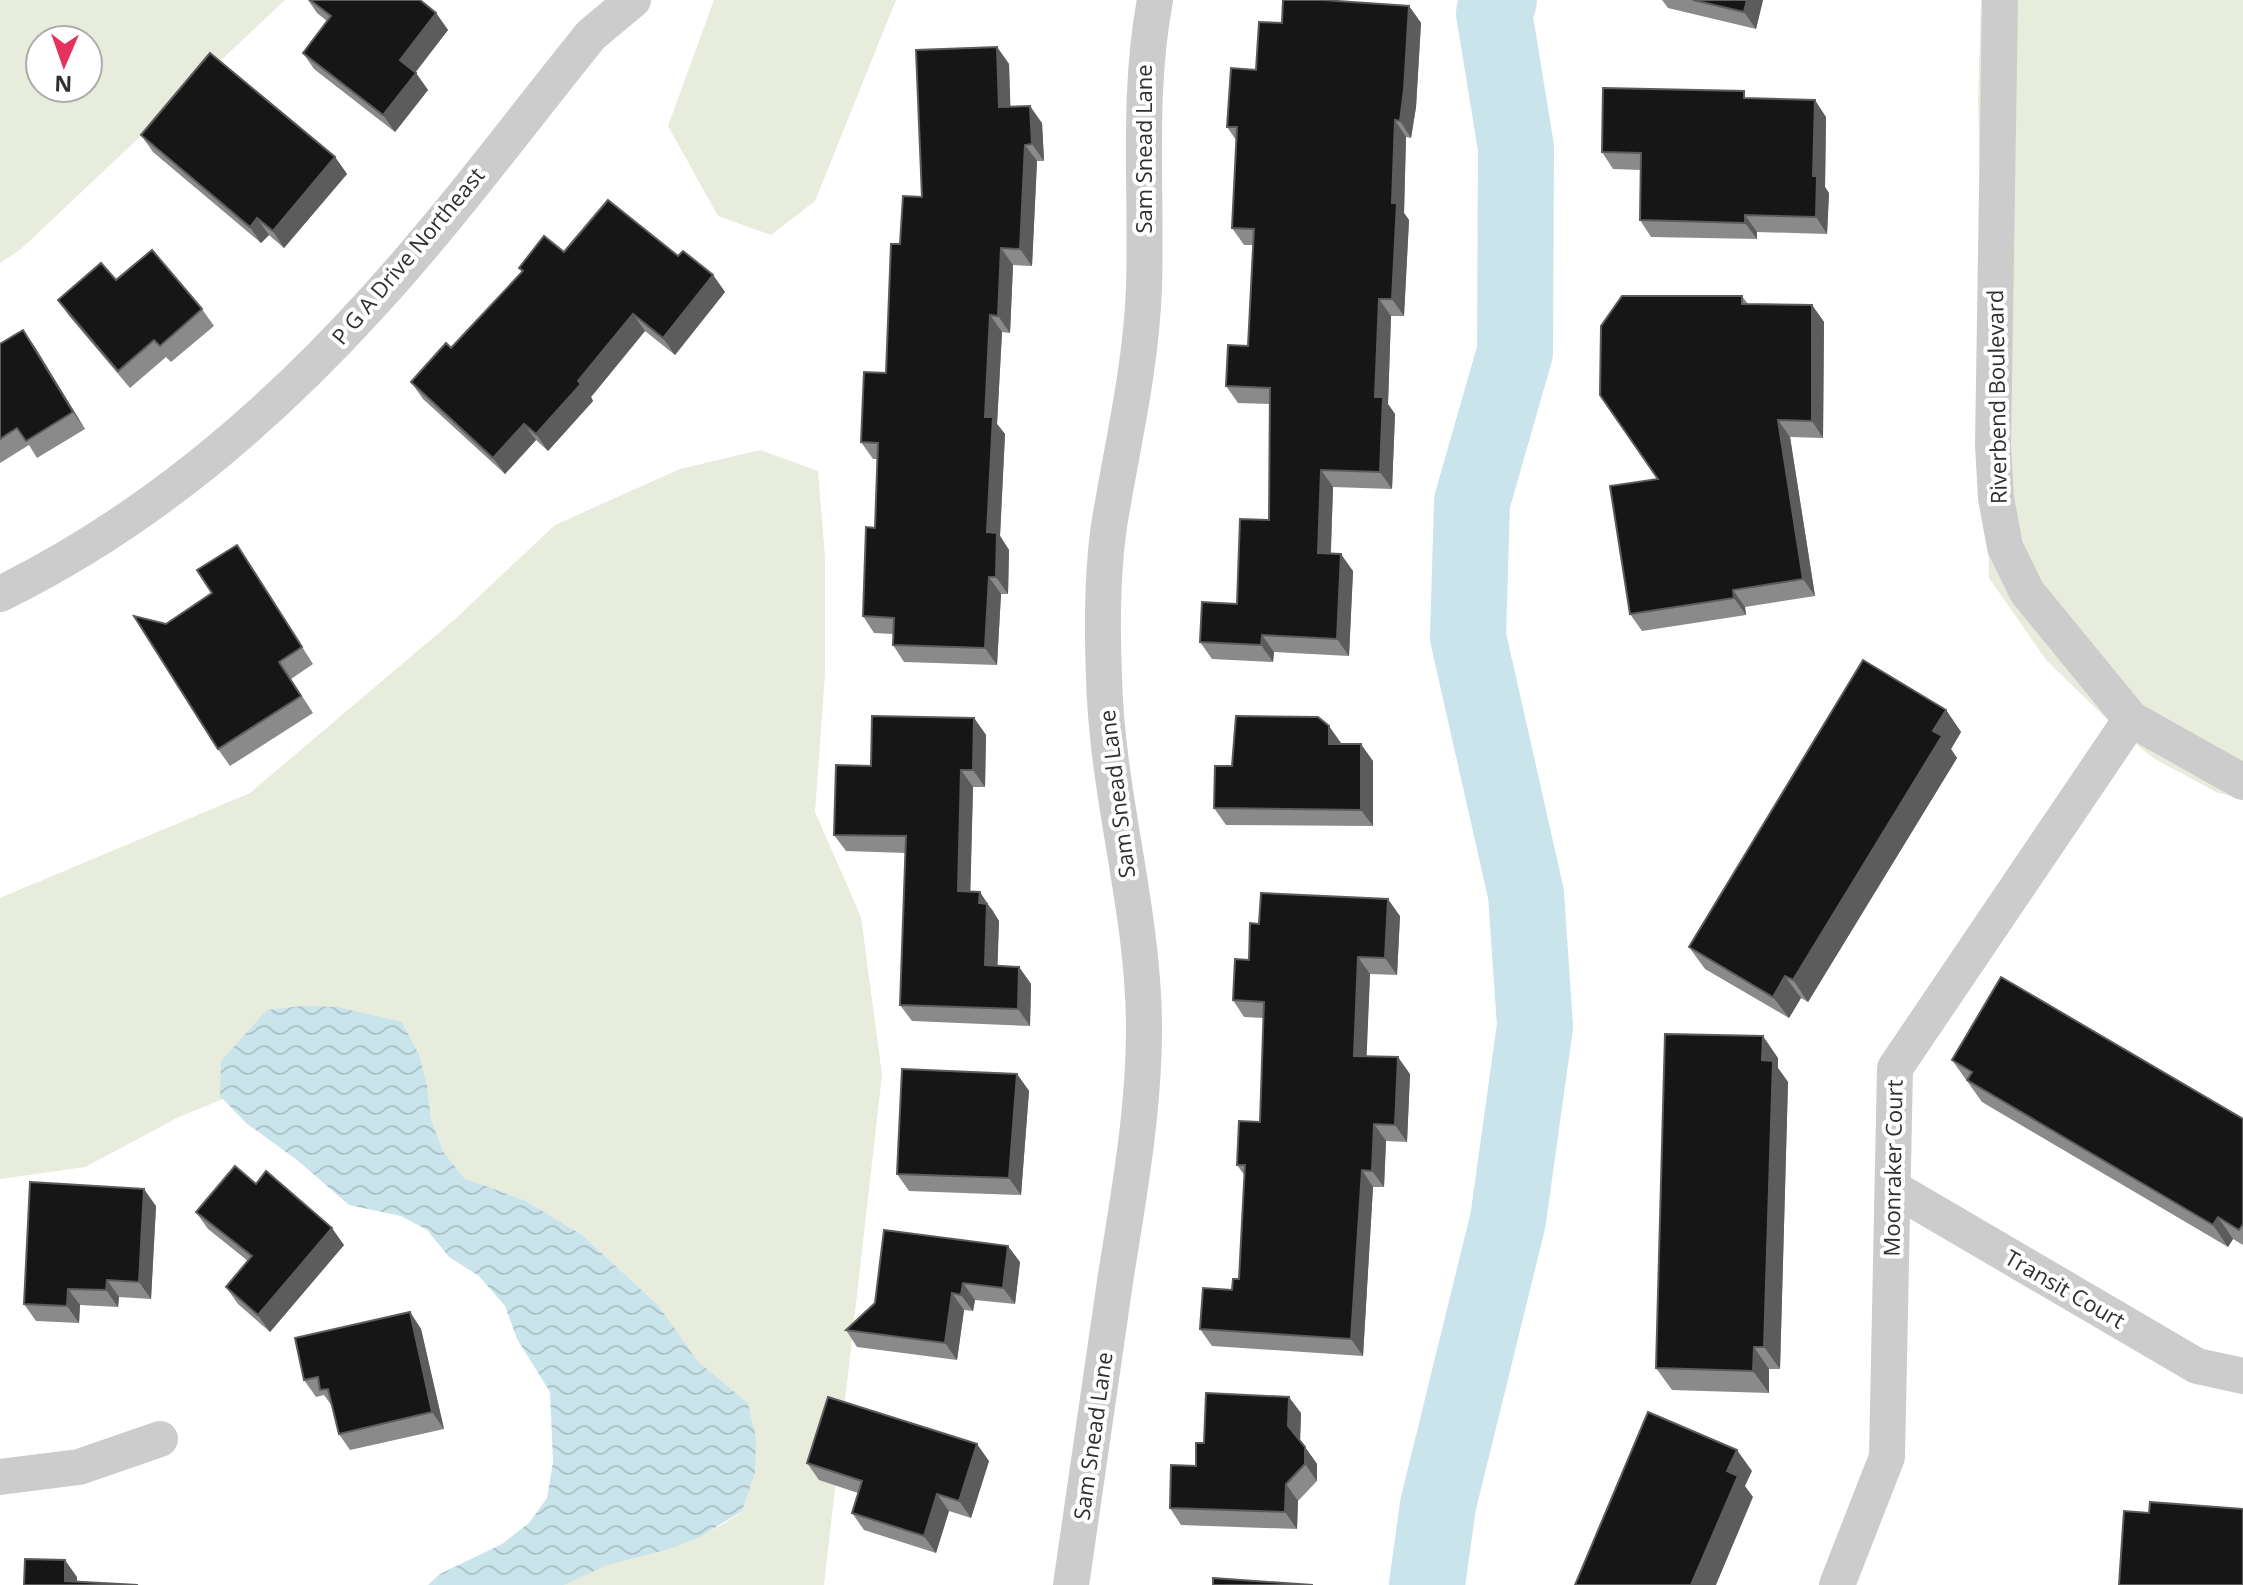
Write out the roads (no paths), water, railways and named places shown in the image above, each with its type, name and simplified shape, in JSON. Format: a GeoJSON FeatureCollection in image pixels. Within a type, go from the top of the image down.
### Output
{"type":"FeatureCollection","features":[{"type":"Feature","properties":{"kind":"street","name":"P G A Drive Northeast"},"geometry":{"type":"LineString","coordinates":[[0,594],[124,520],[201,465],[284,394],[373,302],[591,35],[633,0]]}},
{"type":"Feature","properties":{"kind":"street","name":"Sam Snead Lane"},"geometry":{"type":"LineString","coordinates":[[1071,1585],[1138,1133],[1144,1031],[1142,982],[1111,775],[1104,679],[1104,596],[1109,529],[1138,360],[1144,288],[1142,101],[1145,52],[1155,0]]}},
{"type":"Feature","properties":{"kind":"street","name":"Riverbend Boulevard"},"geometry":{"type":"LineString","coordinates":[[2000,0],[1993,445],[1998,510],[2005,547],[2027,592],[2131,719],[2243,782]]}},
{"type":"Feature","properties":{"kind":"street","name":"Moonraker Court"},"geometry":{"type":"LineString","coordinates":[[1837,1585],[1887,1457],[1895,1068],[2131,719]]}},
{"type":"Feature","properties":{"kind":"street","name":"Transit Court"},"geometry":{"type":"LineString","coordinates":[[1893,1188],[2197,1366],[2243,1376]]}},
{"type":"Feature","properties":{"kind":"street"},"geometry":{"type":"LineString","coordinates":[[0,1477],[79,1467],[160,1439]]}},
{"type":"Feature","properties":{"kind":"water"},"geometry":{"type":"Polygon","coordinates":[[[302,1006],[337,1007],[402,1022],[419,1054],[431,1119],[443,1151],[464,1178],[526,1201],[582,1235],[659,1306],[697,1361],[748,1403],[756,1437],[755,1472],[742,1511],[700,1537],[669,1549],[607,1565],[564,1585],[428,1585],[440,1574],[502,1544],[529,1523],[547,1498],[553,1462],[550,1392],[517,1339],[505,1306],[479,1276],[449,1257],[427,1230],[401,1216],[349,1205],[297,1160],[246,1123],[220,1096],[221,1061],[267,1010],[302,1006]]]}},
{"type":"Feature","properties":{"kind":"waterway"},"geometry":{"type":"LineString","coordinates":[[1427,1585],[1438,1505],[1508,1220],[1535,1026],[1526,894],[1468,637],[1472,502],[1515,352],[1516,148],[1494,13],[1499,0]]}}]}
